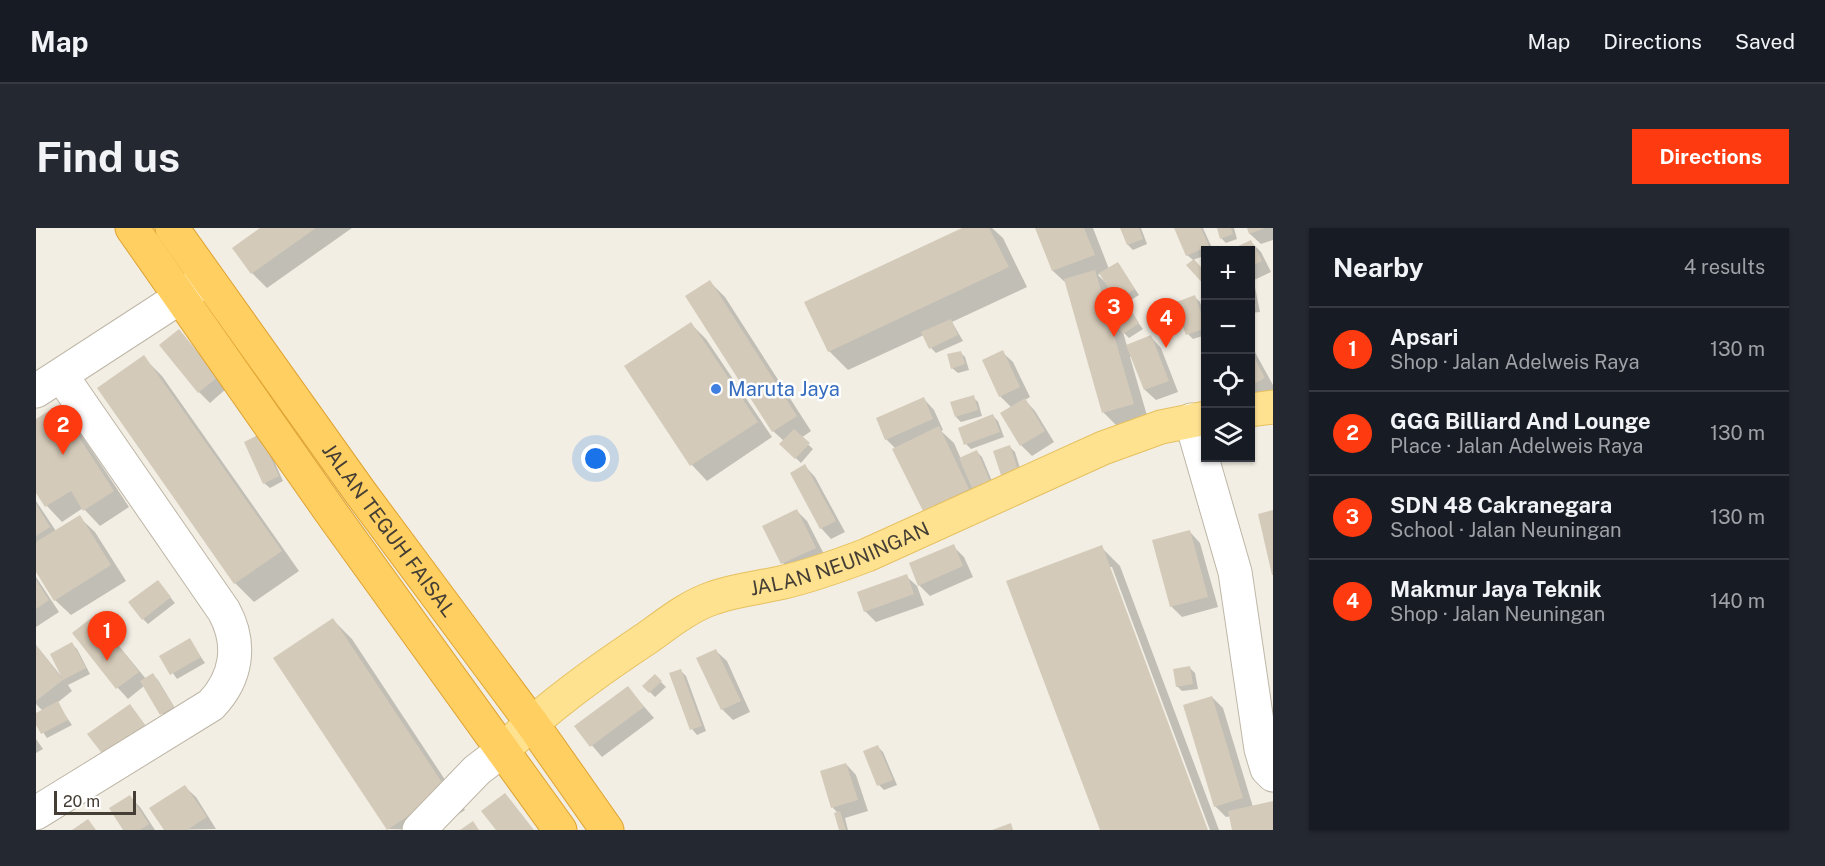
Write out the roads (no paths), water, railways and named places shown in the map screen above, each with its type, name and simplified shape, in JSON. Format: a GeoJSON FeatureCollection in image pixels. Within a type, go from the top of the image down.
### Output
{"type":"FeatureCollection","features":[{"type":"Feature","properties":{"kind":"highway","name":"JALAN TEGUH FAISAL"},"geometry":{"type":"LineString","coordinates":[[132,228],[330,511],[560,830]]}},
{"type":"Feature","properties":{"kind":"highway","name":"JALAN TEGUH FAISAL"},"geometry":{"type":"LineString","coordinates":[[172,228],[360,492],[531,722],[607,830]]}},
{"type":"Feature","properties":{"kind":"highway"},"geometry":{"type":"LineString","coordinates":[[265,419],[295,400]]}},
{"type":"Feature","properties":{"kind":"main road"},"geometry":{"type":"LineString","coordinates":[[1255,409],[1273,406]]}},
{"type":"Feature","properties":{"kind":"main road","name":"JALAN NEUNINGAN"},"geometry":{"type":"LineString","coordinates":[[503,750],[531,722],[585,679],[693,606],[727,593],[797,578],[867,555],[1113,444],[1161,428],[1198,419]]}},
{"type":"Feature","properties":{"kind":"street"},"geometry":{"type":"LineString","coordinates":[[36,813],[211,705],[219,697],[231,677],[236,655],[233,632],[224,611],[48,383],[208,277]]}},
{"type":"Feature","properties":{"kind":"street"},"geometry":{"type":"LineString","coordinates":[[1198,419],[1235,572],[1261,749],[1268,769],[1273,775]]}},
{"type":"Feature","properties":{"kind":"street"},"geometry":{"type":"LineString","coordinates":[[419,830],[477,770],[503,750]]}},
{"type":"Feature","properties":{"kind":"place","name":"SDN 48 Cakranegara"},"geometry":{"type":"Point","coordinates":[1114,337]}},
{"type":"Feature","properties":{"kind":"place","name":"Makmur Jaya Teknik"},"geometry":{"type":"Point","coordinates":[1166,348]}},
{"type":"Feature","properties":{"kind":"place","name":"Maruta Jaya"},"geometry":{"type":"Point","coordinates":[716,389]}},
{"type":"Feature","properties":{"kind":"place","name":"GGG Billiard And Lounge"},"geometry":{"type":"Point","coordinates":[63,455]}},
{"type":"Feature","properties":{"kind":"place","name":"Apsari"},"geometry":{"type":"Point","coordinates":[107,661]}}]}
